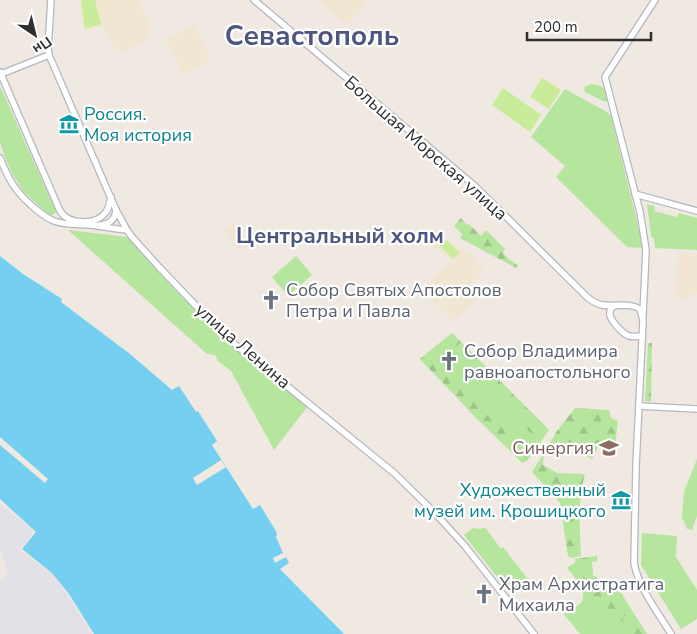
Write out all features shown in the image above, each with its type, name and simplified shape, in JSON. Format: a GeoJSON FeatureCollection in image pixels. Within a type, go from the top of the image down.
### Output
{"type":"FeatureCollection","features":[{"type":"Feature","properties":{"kind":"main road","name":"улица Ленина"},"geometry":{"type":"LineString","coordinates":[[51,0],[49,54],[116,210],[127,230],[221,332],[245,354],[400,478],[465,546],[534,634]]}},
{"type":"Feature","properties":{"kind":"main road","name":"Большая Морская улица"},"geometry":{"type":"LineString","coordinates":[[254,0],[475,186],[593,302],[614,306]]}},
{"type":"Feature","properties":{"kind":"main road"},"geometry":{"type":"LineString","coordinates":[[655,0],[605,77],[640,212],[645,241],[634,563],[641,584],[671,634]]}},
{"type":"Feature","properties":{"kind":"main road"},"geometry":{"type":"LineString","coordinates":[[49,54],[0,73],[60,211],[66,218],[72,221],[93,221],[107,211],[111,197]]}},
{"type":"Feature","properties":{"kind":"main road"},"geometry":{"type":"LineString","coordinates":[[0,158],[9,179],[20,195],[45,217],[59,223],[127,230]]}},
{"type":"Feature","properties":{"kind":"main road"},"geometry":{"type":"LineString","coordinates":[[635,194],[697,211]]}},
{"type":"Feature","properties":{"kind":"main road"},"geometry":{"type":"LineString","coordinates":[[90,225],[111,221],[116,210]]}},
{"type":"Feature","properties":{"kind":"main road"},"geometry":{"type":"LineString","coordinates":[[632,306],[640,299],[644,290]]}},
{"type":"Feature","properties":{"kind":"main road"},"geometry":{"type":"LineString","coordinates":[[642,336],[628,335],[620,329],[611,319],[610,310],[614,306],[632,306],[640,310],[643,320]]}},
{"type":"Feature","properties":{"kind":"main road"},"geometry":{"type":"LineString","coordinates":[[639,406],[697,409]]}},
{"type":"Feature","properties":{"kind":"shaded area"},"geometry":{"type":"Polygon","coordinates":[[[78,0],[138,0],[151,30],[147,40],[124,51],[114,48],[102,26],[84,30],[78,0]]]}},
{"type":"Feature","properties":{"kind":"shaded area"},"geometry":{"type":"Polygon","coordinates":[[[319,0],[366,0],[367,1],[347,25],[319,0]]]}},
{"type":"Feature","properties":{"kind":"shaded area"},"geometry":{"type":"Polygon","coordinates":[[[193,25],[211,60],[183,75],[165,39],[193,25]]]}},
{"type":"Feature","properties":{"kind":"shaded area"},"geometry":{"type":"Polygon","coordinates":[[[233,224],[249,245],[240,251],[224,230],[233,224]]]}},
{"type":"Feature","properties":{"kind":"shaded area"},"geometry":{"type":"Polygon","coordinates":[[[426,229],[473,255],[473,258],[484,271],[471,282],[482,294],[453,321],[422,289],[451,261],[420,235],[426,229]]]}},
{"type":"Feature","properties":{"kind":"shaded area"},"geometry":{"type":"Polygon","coordinates":[[[678,253],[697,254],[697,293],[693,294],[692,298],[677,299],[678,253]]]}},
{"type":"Feature","properties":{"kind":"shaded area"},"geometry":{"type":"Polygon","coordinates":[[[0,504],[33,531],[20,550],[53,574],[92,634],[0,634],[0,583],[8,574],[0,550],[0,504]]]}},
{"type":"Feature","properties":{"kind":"green space"},"geometry":{"type":"Polygon","coordinates":[[[81,0],[95,0],[101,24],[85,29],[81,0]]]}},
{"type":"Feature","properties":{"kind":"green space"},"geometry":{"type":"Polygon","coordinates":[[[542,78],[561,90],[549,109],[530,97],[542,78]]]}},
{"type":"Feature","properties":{"kind":"green space"},"geometry":{"type":"Polygon","coordinates":[[[592,84],[603,88],[609,99],[605,102],[585,92],[584,88],[592,84]]]}},
{"type":"Feature","properties":{"kind":"green space"},"geometry":{"type":"Polygon","coordinates":[[[0,86],[55,209],[56,212],[52,216],[23,191],[6,160],[0,142],[0,86]]]}},
{"type":"Feature","properties":{"kind":"green space"},"geometry":{"type":"Polygon","coordinates":[[[503,88],[541,115],[530,132],[492,105],[503,88]]]}},
{"type":"Feature","properties":{"kind":"green space"},"geometry":{"type":"Polygon","coordinates":[[[565,89],[611,116],[641,237],[642,248],[627,247],[556,177],[565,166],[531,137],[565,89]]]}},
{"type":"Feature","properties":{"kind":"green space"},"geometry":{"type":"Polygon","coordinates":[[[647,204],[655,206],[654,211],[677,217],[679,213],[697,218],[697,250],[655,248],[654,239],[651,236],[647,204]]]}},
{"type":"Feature","properties":{"kind":"green space"},"geometry":{"type":"Polygon","coordinates":[[[461,218],[481,236],[486,230],[505,249],[503,253],[518,265],[516,268],[460,238],[462,234],[454,226],[461,218]]]}},
{"type":"Feature","properties":{"kind":"green space"},"geometry":{"type":"Polygon","coordinates":[[[426,229],[444,241],[442,245],[447,240],[459,253],[453,259],[423,232],[426,229]]]}},
{"type":"Feature","properties":{"kind":"green space"},"geometry":{"type":"Polygon","coordinates":[[[68,230],[127,237],[175,290],[244,357],[308,406],[274,450],[231,371],[218,361],[215,355],[207,354],[68,230]]]}},
{"type":"Feature","properties":{"kind":"green space"},"geometry":{"type":"Polygon","coordinates":[[[296,256],[312,275],[288,296],[272,277],[296,256]]]}},
{"type":"Feature","properties":{"kind":"green space"},"geometry":{"type":"Polygon","coordinates":[[[452,333],[549,430],[527,461],[522,463],[420,359],[452,333]]]}},
{"type":"Feature","properties":{"kind":"green space"},"geometry":{"type":"Polygon","coordinates":[[[452,333],[461,342],[455,348],[447,340],[429,360],[449,379],[453,375],[485,406],[485,413],[498,425],[505,428],[514,427],[534,449],[525,459],[520,460],[477,419],[420,359],[452,333]]]}},
{"type":"Feature","properties":{"kind":"green space"},"geometry":{"type":"Polygon","coordinates":[[[648,343],[652,343],[651,402],[645,401],[648,343]]]}},
{"type":"Feature","properties":{"kind":"green space"},"geometry":{"type":"Polygon","coordinates":[[[467,348],[545,426],[545,433],[539,441],[519,422],[520,413],[514,404],[504,396],[497,394],[465,362],[468,359],[461,354],[467,348]]]}},
{"type":"Feature","properties":{"kind":"green space"},"geometry":{"type":"Polygon","coordinates":[[[575,408],[609,410],[611,418],[618,421],[615,445],[600,443],[592,459],[559,442],[549,448],[544,458],[543,465],[557,473],[585,474],[580,505],[581,556],[572,558],[568,556],[560,503],[532,472],[557,431],[575,408]]]}},
{"type":"Feature","properties":{"kind":"green space"},"geometry":{"type":"Polygon","coordinates":[[[697,459],[697,516],[692,530],[687,529],[682,517],[684,492],[697,459]]]}},
{"type":"Feature","properties":{"kind":"green space"},"geometry":{"type":"Polygon","coordinates":[[[485,527],[501,549],[503,547],[530,582],[512,596],[464,535],[473,528],[481,529],[485,527]]]}},
{"type":"Feature","properties":{"kind":"green space"},"geometry":{"type":"Polygon","coordinates":[[[642,533],[677,536],[676,557],[697,590],[697,619],[681,629],[641,565],[642,533]]]}},
{"type":"Feature","properties":{"kind":"green space"},"geometry":{"type":"Polygon","coordinates":[[[597,556],[597,561],[592,562],[593,576],[597,577],[598,586],[603,590],[610,589],[621,593],[630,613],[622,618],[628,630],[636,626],[642,634],[627,634],[620,628],[613,615],[593,601],[588,590],[574,574],[581,569],[574,559],[597,556]]]}},
{"type":"Feature","properties":{"kind":"green space"},"geometry":{"type":"Polygon","coordinates":[[[581,558],[591,559],[593,576],[597,577],[598,586],[603,590],[610,589],[621,593],[647,634],[580,634],[563,613],[577,606],[583,598],[581,587],[567,568],[581,558]]]}},
{"type":"Feature","properties":{"kind":"water"},"geometry":{"type":"Polygon","coordinates":[[[0,256],[23,274],[62,299],[61,302],[130,354],[172,390],[179,386],[217,441],[212,445],[253,509],[260,505],[277,533],[276,537],[283,553],[273,558],[275,563],[286,557],[289,563],[280,569],[344,634],[94,634],[69,594],[52,573],[22,549],[36,532],[0,499],[0,256]]]}},
{"type":"Feature","properties":{"kind":"pier"},"geometry":{"type":"Polygon","coordinates":[[[0,437],[48,479],[45,483],[0,445],[0,437]]]}},
{"type":"Feature","properties":{"kind":"pier"},"geometry":{"type":"Polygon","coordinates":[[[221,460],[226,467],[197,485],[193,478],[221,460]]]}},
{"type":"Feature","properties":{"kind":"place","name":"Россия. Моя история"},"geometry":{"type":"Point","coordinates":[69,124]}},
{"type":"Feature","properties":{"kind":"place","name":"Собор Святых Апостолов Петра и Павла"},"geometry":{"type":"Point","coordinates":[271,300]}},
{"type":"Feature","properties":{"kind":"place","name":"Собор Владимира равноапостольного"},"geometry":{"type":"Point","coordinates":[449,361]}},
{"type":"Feature","properties":{"kind":"place","name":"Синергия"},"geometry":{"type":"Point","coordinates":[609,448]}},
{"type":"Feature","properties":{"kind":"place","name":"Художественный музей им. Крошицкого"},"geometry":{"type":"Point","coordinates":[621,500]}},
{"type":"Feature","properties":{"kind":"place","name":"Храм Архистратига Михаила"},"geometry":{"type":"Point","coordinates":[484,594]}},
{"type":"Feature","properties":{"kind":"district","name":"Севастополь"},"geometry":{"type":"Point","coordinates":[312,35]}},
{"type":"Feature","properties":{"kind":"district","name":"Центральный холм"},"geometry":{"type":"Point","coordinates":[340,235]}}]}
